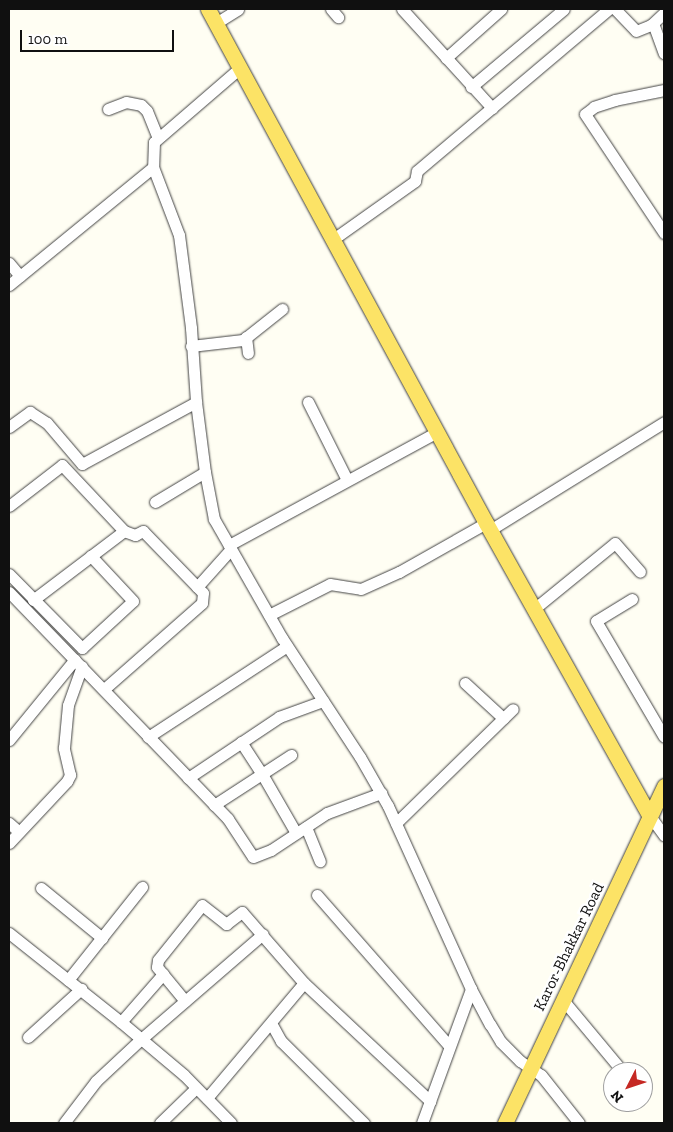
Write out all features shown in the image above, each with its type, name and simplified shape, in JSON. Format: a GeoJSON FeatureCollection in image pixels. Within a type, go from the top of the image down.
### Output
{"type":"FeatureCollection","features":[{"type":"Feature","properties":{"kind":"main road"},"geometry":{"type":"LineString","coordinates":[[208,9],[488,527],[650,816]]}},
{"type":"Feature","properties":{"kind":"main road","name":"Karor-Bhakkar Road"},"geometry":{"type":"LineString","coordinates":[[504,1123],[641,839],[664,786]]}},
{"type":"Feature","properties":{"kind":"street"},"geometry":{"type":"LineString","coordinates":[[216,23],[238,9]]}},
{"type":"Feature","properties":{"kind":"street"},"geometry":{"type":"LineString","coordinates":[[446,58],[500,9]]}},
{"type":"Feature","properties":{"kind":"street"},"geometry":{"type":"LineString","coordinates":[[472,87],[564,9]]}},
{"type":"Feature","properties":{"kind":"street"},"geometry":{"type":"LineString","coordinates":[[332,240],[415,181],[417,171],[609,9]]}},
{"type":"Feature","properties":{"kind":"street"},"geometry":{"type":"LineString","coordinates":[[614,9],[636,32],[650,25],[664,14]]}},
{"type":"Feature","properties":{"kind":"street"},"geometry":{"type":"LineString","coordinates":[[405,10],[492,108]]}},
{"type":"Feature","properties":{"kind":"street"},"geometry":{"type":"LineString","coordinates":[[650,25],[654,26],[664,54]]}},
{"type":"Feature","properties":{"kind":"street"},"geometry":{"type":"LineString","coordinates":[[240,67],[154,142],[153,167],[179,235],[191,328],[196,402],[205,472],[214,519],[268,615],[381,793],[471,989],[501,1042],[530,1068],[541,1075],[579,1123]]}},
{"type":"Feature","properties":{"kind":"street"},"geometry":{"type":"LineString","coordinates":[[664,90],[615,100],[594,107],[585,114],[664,233]]}},
{"type":"Feature","properties":{"kind":"street"},"geometry":{"type":"LineString","coordinates":[[108,110],[126,102],[141,105],[147,111],[158,138]]}},
{"type":"Feature","properties":{"kind":"street"},"geometry":{"type":"LineString","coordinates":[[9,285],[153,167]]}},
{"type":"Feature","properties":{"kind":"street"},"geometry":{"type":"LineString","coordinates":[[9,263],[20,276]]}},
{"type":"Feature","properties":{"kind":"street"},"geometry":{"type":"LineString","coordinates":[[191,346],[243,340],[282,309]]}},
{"type":"Feature","properties":{"kind":"street"},"geometry":{"type":"LineString","coordinates":[[246,338],[248,353]]}},
{"type":"Feature","properties":{"kind":"street"},"geometry":{"type":"LineString","coordinates":[[9,427],[30,412],[47,423],[82,464],[196,402]]}},
{"type":"Feature","properties":{"kind":"street"},"geometry":{"type":"LineString","coordinates":[[308,402],[347,480]]}},
{"type":"Feature","properties":{"kind":"street"},"geometry":{"type":"LineString","coordinates":[[268,615],[330,584],[361,589],[399,572],[488,527],[664,422]]}},
{"type":"Feature","properties":{"kind":"street"},"geometry":{"type":"LineString","coordinates":[[198,587],[230,547],[347,480],[437,432]]}},
{"type":"Feature","properties":{"kind":"street"},"geometry":{"type":"LineString","coordinates":[[9,506],[62,465],[124,531],[135,535],[143,531],[203,593],[202,603],[104,689]]}},
{"type":"Feature","properties":{"kind":"street"},"geometry":{"type":"LineString","coordinates":[[155,502],[205,472]]}},
{"type":"Feature","properties":{"kind":"street"},"geometry":{"type":"LineString","coordinates":[[33,600],[124,531]]}},
{"type":"Feature","properties":{"kind":"street"},"geometry":{"type":"LineString","coordinates":[[534,609],[615,543],[640,572]]}},
{"type":"Feature","properties":{"kind":"street"},"geometry":{"type":"LineString","coordinates":[[9,574],[82,648],[133,601],[90,556]]}},
{"type":"Feature","properties":{"kind":"street"},"geometry":{"type":"LineString","coordinates":[[9,592],[228,819],[253,857],[271,850],[327,813],[381,793]]}},
{"type":"Feature","properties":{"kind":"street"},"geometry":{"type":"LineString","coordinates":[[632,599],[596,622],[664,737]]}},
{"type":"Feature","properties":{"kind":"street"},"geometry":{"type":"LineString","coordinates":[[148,737],[287,646]]}},
{"type":"Feature","properties":{"kind":"street"},"geometry":{"type":"LineString","coordinates":[[9,740],[78,663]]}},
{"type":"Feature","properties":{"kind":"street"},"geometry":{"type":"LineString","coordinates":[[9,843],[67,781],[70,775],[64,748],[68,705],[78,663]]}},
{"type":"Feature","properties":{"kind":"street"},"geometry":{"type":"LineString","coordinates":[[465,682],[503,718]]}},
{"type":"Feature","properties":{"kind":"street"},"geometry":{"type":"LineString","coordinates":[[188,778],[279,717],[323,700]]}},
{"type":"Feature","properties":{"kind":"street"},"geometry":{"type":"LineString","coordinates":[[396,823],[513,709]]}},
{"type":"Feature","properties":{"kind":"street"},"geometry":{"type":"LineString","coordinates":[[241,742],[320,861]]}},
{"type":"Feature","properties":{"kind":"street"},"geometry":{"type":"LineString","coordinates":[[214,805],[291,755]]}},
{"type":"Feature","properties":{"kind":"street"},"geometry":{"type":"LineString","coordinates":[[650,816],[664,835]]}},
{"type":"Feature","properties":{"kind":"street"},"geometry":{"type":"LineString","coordinates":[[9,823],[19,832]]}},
{"type":"Feature","properties":{"kind":"street"},"geometry":{"type":"LineString","coordinates":[[68,980],[142,887]]}},
{"type":"Feature","properties":{"kind":"street"},"geometry":{"type":"LineString","coordinates":[[41,888],[102,938]]}},
{"type":"Feature","properties":{"kind":"street"},"geometry":{"type":"LineString","coordinates":[[317,895],[449,1046]]}},
{"type":"Feature","properties":{"kind":"street"},"geometry":{"type":"LineString","coordinates":[[185,1001],[157,967],[158,960],[202,905],[226,924],[242,912],[304,982],[430,1101]]}},
{"type":"Feature","properties":{"kind":"street"},"geometry":{"type":"LineString","coordinates":[[9,933],[121,1022],[196,1088],[231,1123]]}},
{"type":"Feature","properties":{"kind":"street"},"geometry":{"type":"LineString","coordinates":[[64,1123],[96,1081],[140,1040],[263,934]]}},
{"type":"Feature","properties":{"kind":"street"},"geometry":{"type":"LineString","coordinates":[[121,1022],[163,974]]}},
{"type":"Feature","properties":{"kind":"street"},"geometry":{"type":"LineString","coordinates":[[206,1098],[304,982]]}},
{"type":"Feature","properties":{"kind":"street"},"geometry":{"type":"LineString","coordinates":[[422,1123],[471,989]]}},
{"type":"Feature","properties":{"kind":"street"},"geometry":{"type":"LineString","coordinates":[[28,1037],[80,990]]}},
{"type":"Feature","properties":{"kind":"street"},"geometry":{"type":"LineString","coordinates":[[563,1000],[615,1062]]}},
{"type":"Feature","properties":{"kind":"street"},"geometry":{"type":"LineString","coordinates":[[271,1023],[281,1041],[364,1123]]}},
{"type":"Feature","properties":{"kind":"street"},"geometry":{"type":"LineString","coordinates":[[160,1123],[196,1088]]}}]}
